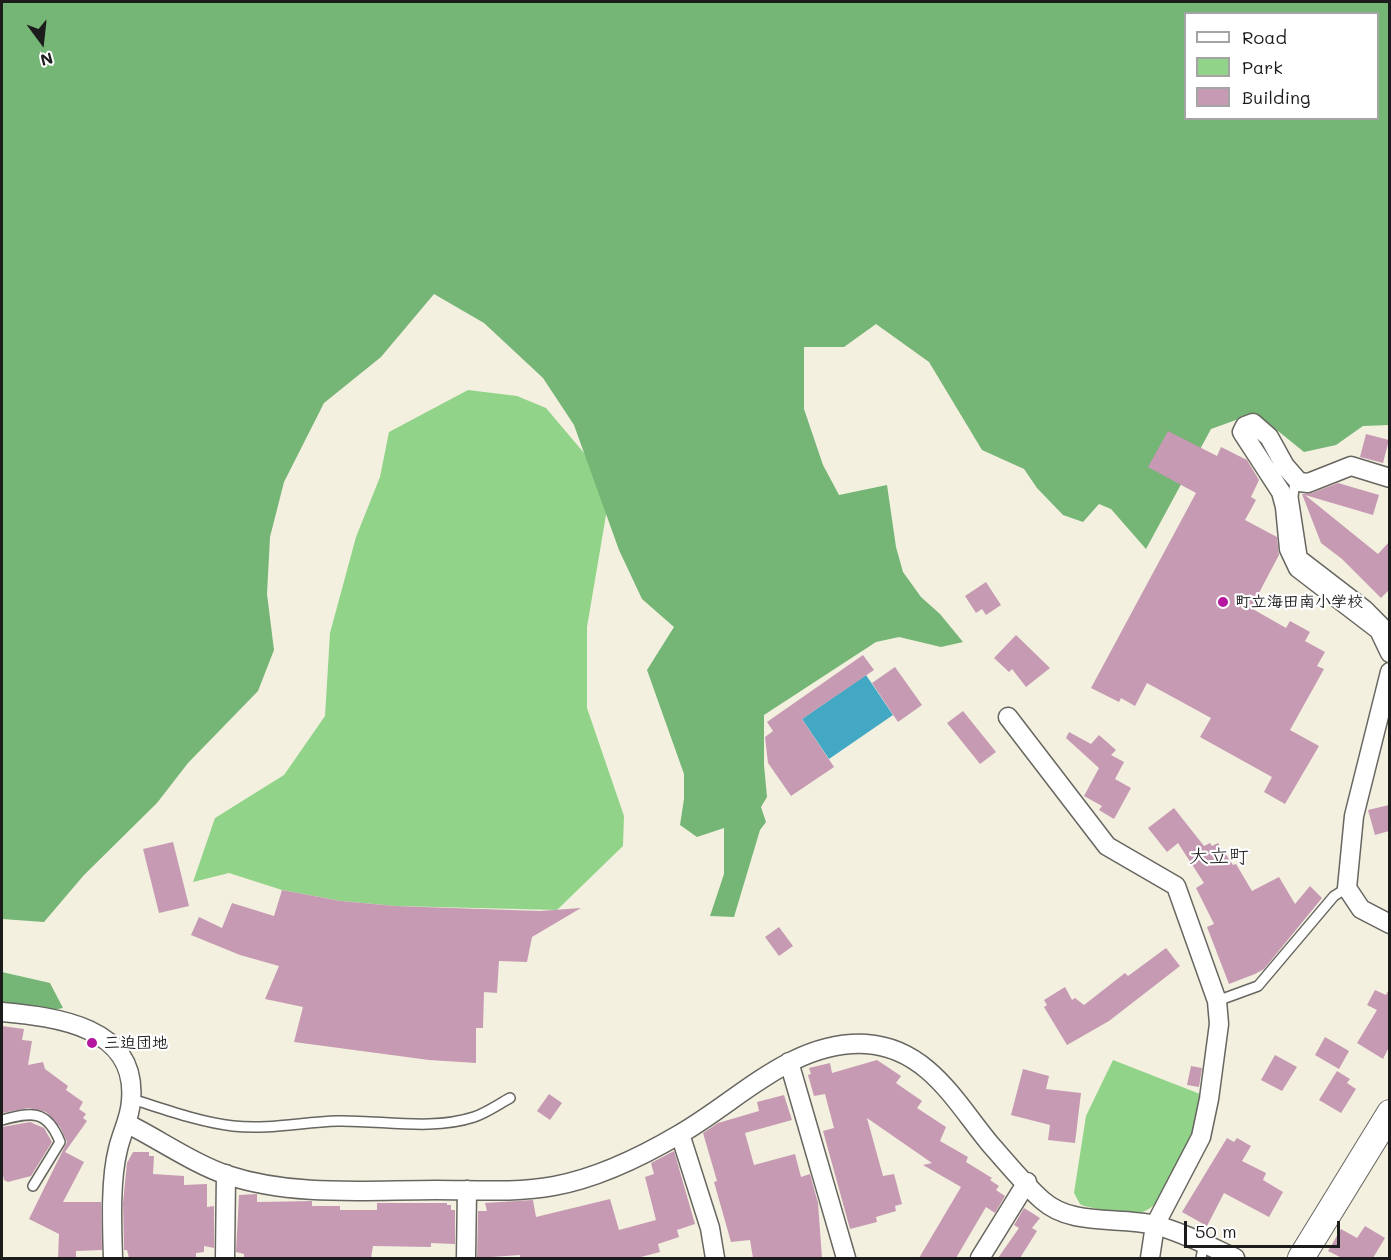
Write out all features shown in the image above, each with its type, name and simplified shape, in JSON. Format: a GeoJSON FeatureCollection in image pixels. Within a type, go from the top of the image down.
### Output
{"type":"FeatureCollection","features":[{"type":"Feature","properties":{"kind":"street"},"geometry":{"type":"LineString","coordinates":[[1389,478],[1351,466],[1308,483],[1299,482],[1269,438],[1253,423],[1245,426],[1242,432],[1281,492],[1285,507],[1288,549],[1292,560],[1298,568],[1379,630],[1389,653]]}},
{"type":"Feature","properties":{"kind":"street"},"geometry":{"type":"LineString","coordinates":[[1389,672],[1354,816],[1347,888],[1361,909],[1389,924]]}},
{"type":"Feature","properties":{"kind":"street"},"geometry":{"type":"LineString","coordinates":[[1008,717],[1107,846],[1176,886],[1217,1001],[1219,1024],[1209,1099],[1201,1137],[1155,1225],[1150,1258]]}},
{"type":"Feature","properties":{"kind":"street"},"geometry":{"type":"LineString","coordinates":[[2,1012],[55,1017],[80,1024],[116,1048],[125,1064],[131,1080],[132,1099],[128,1124],[118,1149],[113,1258]]}},
{"type":"Feature","properties":{"kind":"street"},"geometry":{"type":"LineString","coordinates":[[128,1124],[226,1174],[297,1190],[467,1190],[552,1187],[583,1179],[623,1163],[680,1134],[789,1062],[817,1051],[845,1044],[869,1044],[921,1063],[949,1088],[992,1146],[1041,1199],[1064,1214],[1155,1225],[1202,1251],[1235,1258]]}},
{"type":"Feature","properties":{"kind":"street"},"geometry":{"type":"LineString","coordinates":[[789,1062],[846,1258]]}},
{"type":"Feature","properties":{"kind":"street"},"geometry":{"type":"LineString","coordinates":[[1301,1258],[1389,1113]]}},
{"type":"Feature","properties":{"kind":"street"},"geometry":{"type":"LineString","coordinates":[[680,1134],[710,1228],[713,1258]]}},
{"type":"Feature","properties":{"kind":"street"},"geometry":{"type":"LineString","coordinates":[[225,1258],[226,1174]]}},
{"type":"Feature","properties":{"kind":"street"},"geometry":{"type":"LineString","coordinates":[[980,1258],[1027,1182]]}},
{"type":"Feature","properties":{"kind":"street"},"geometry":{"type":"LineString","coordinates":[[466,1258],[467,1190]]}},
{"type":"Feature","properties":{"kind":"lane"},"geometry":{"type":"LineString","coordinates":[[1299,482],[1294,488],[1293,497],[1302,556],[1388,625]]}},
{"type":"Feature","properties":{"kind":"lane"},"geometry":{"type":"LineString","coordinates":[[1217,1001],[1258,986],[1335,896],[1347,888]]}},
{"type":"Feature","properties":{"kind":"lane"},"geometry":{"type":"LineString","coordinates":[[132,1099],[182,1115],[233,1126],[273,1126],[337,1121],[415,1123],[448,1121],[474,1117],[510,1098]]}},
{"type":"Feature","properties":{"kind":"lane"},"geometry":{"type":"LineString","coordinates":[[2,1120],[29,1112],[43,1118],[55,1129],[60,1142],[33,1186]]}},
{"type":"Feature","properties":{"kind":"green space"},"geometry":{"type":"Polygon","coordinates":[[[2,2],[1389,2],[1389,425],[1363,426],[1336,445],[1304,452],[1262,418],[1236,420],[1211,429],[1146,549],[1111,509],[1099,504],[1083,522],[1063,515],[1037,488],[1024,469],[982,450],[929,362],[876,324],[844,347],[804,347],[804,409],[823,465],[839,495],[887,485],[896,547],[903,572],[921,597],[940,614],[963,642],[941,647],[899,637],[876,642],[764,715],[764,765],[767,797],[761,807],[766,822],[760,830],[734,917],[710,916],[724,874],[724,828],[697,837],[680,825],[684,799],[684,774],[647,670],[674,627],[642,599],[619,550],[574,425],[543,378],[484,323],[434,294],[381,357],[324,403],[284,482],[270,537],[267,594],[274,650],[258,691],[188,763],[157,803],[84,875],[44,922],[2,919],[2,2]]]}},
{"type":"Feature","properties":{"kind":"green space"},"geometry":{"type":"Polygon","coordinates":[[[468,390],[517,396],[546,408],[606,479],[606,515],[587,627],[587,708],[624,816],[623,846],[557,910],[395,906],[341,901],[282,890],[229,873],[193,882],[215,818],[284,775],[325,716],[330,633],[356,537],[380,477],[389,432],[468,390]]]}},
{"type":"Feature","properties":{"kind":"green space"},"geometry":{"type":"Polygon","coordinates":[[[2,972],[50,983],[63,1008],[48,1011],[2,1007],[2,972]]]}},
{"type":"Feature","properties":{"kind":"green space"},"geometry":{"type":"Polygon","coordinates":[[[1113,1060],[1200,1094],[1205,1100],[1190,1147],[1173,1182],[1151,1208],[1139,1213],[1118,1213],[1084,1206],[1080,1204],[1074,1193],[1086,1116],[1113,1060]]]}},
{"type":"Feature","properties":{"kind":"water"},"geometry":{"type":"Polygon","coordinates":[[[866,675],[893,715],[829,759],[802,719],[866,675]]]}},
{"type":"Feature","properties":{"kind":"building"},"geometry":{"type":"Polygon","coordinates":[[[1168,431],[1217,456],[1221,447],[1247,460],[1259,480],[1251,497],[1256,500],[1245,520],[1277,537],[1279,555],[1251,608],[1286,628],[1290,621],[1310,632],[1305,641],[1325,652],[1317,666],[1324,669],[1290,730],[1319,746],[1285,804],[1264,792],[1272,777],[1200,737],[1211,718],[1147,683],[1135,706],[1121,698],[1119,702],[1091,688],[1196,493],[1148,467],[1168,431]]]}},
{"type":"Feature","properties":{"kind":"building"},"geometry":{"type":"Polygon","coordinates":[[[1366,434],[1389,440],[1383,463],[1360,457],[1366,434]]]}},
{"type":"Feature","properties":{"kind":"building"},"geometry":{"type":"Polygon","coordinates":[[[1338,483],[1379,495],[1373,515],[1305,495],[1378,554],[1389,542],[1389,590],[1381,598],[1342,559],[1321,543],[1302,494],[1312,493],[1338,483]]]}},
{"type":"Feature","properties":{"kind":"building"},"geometry":{"type":"Polygon","coordinates":[[[986,582],[1001,605],[986,615],[982,609],[976,613],[965,596],[986,582]]]}},
{"type":"Feature","properties":{"kind":"building"},"geometry":{"type":"Polygon","coordinates":[[[1016,635],[1050,668],[1026,687],[1012,669],[1009,672],[994,658],[1016,635]]]}},
{"type":"Feature","properties":{"kind":"building"},"geometry":{"type":"Polygon","coordinates":[[[863,655],[874,670],[802,719],[834,767],[791,796],[768,763],[765,737],[773,731],[767,722],[863,655]]]}},
{"type":"Feature","properties":{"kind":"building"},"geometry":{"type":"Polygon","coordinates":[[[895,667],[922,705],[898,722],[872,683],[895,667]]]}},
{"type":"Feature","properties":{"kind":"building"},"geometry":{"type":"Polygon","coordinates":[[[963,711],[996,752],[980,764],[947,723],[963,711]]]}},
{"type":"Feature","properties":{"kind":"building"},"geometry":{"type":"Polygon","coordinates":[[[1069,732],[1091,744],[1099,735],[1116,750],[1111,755],[1124,762],[1115,779],[1131,788],[1114,819],[1099,810],[1102,806],[1084,796],[1099,768],[1066,738],[1069,732]]]}},
{"type":"Feature","properties":{"kind":"building"},"geometry":{"type":"Polygon","coordinates":[[[1389,805],[1389,831],[1375,835],[1368,810],[1389,805]]]}},
{"type":"Feature","properties":{"kind":"building"},"geometry":{"type":"Polygon","coordinates":[[[1174,808],[1204,846],[1218,843],[1233,865],[1236,864],[1252,891],[1279,877],[1295,904],[1310,886],[1322,898],[1264,969],[1255,974],[1229,984],[1207,927],[1214,924],[1196,888],[1204,883],[1178,843],[1167,852],[1148,828],[1174,808]]]}},
{"type":"Feature","properties":{"kind":"building"},"geometry":{"type":"Polygon","coordinates":[[[173,842],[189,906],[159,913],[143,849],[173,842]]]}},
{"type":"Feature","properties":{"kind":"building"},"geometry":{"type":"Polygon","coordinates":[[[282,890],[341,901],[395,906],[540,911],[581,908],[532,937],[527,962],[499,961],[497,993],[484,992],[483,1028],[476,1028],[476,1063],[429,1060],[294,1042],[303,1007],[265,999],[279,966],[240,955],[191,935],[199,917],[222,928],[232,903],[274,916],[282,890]]]}},
{"type":"Feature","properties":{"kind":"building"},"geometry":{"type":"Polygon","coordinates":[[[779,927],[793,946],[779,956],[765,937],[779,927]]]}},
{"type":"Feature","properties":{"kind":"building"},"geometry":{"type":"Polygon","coordinates":[[[1166,948],[1180,966],[1109,1021],[1067,1045],[1044,1007],[1047,1005],[1044,1000],[1065,987],[1072,1000],[1075,998],[1084,1005],[1125,973],[1128,976],[1166,948]]]}},
{"type":"Feature","properties":{"kind":"building"},"geometry":{"type":"Polygon","coordinates":[[[1389,989],[1389,1047],[1383,1059],[1357,1043],[1377,1010],[1367,1005],[1375,990],[1386,995],[1389,989]]]}},
{"type":"Feature","properties":{"kind":"building"},"geometry":{"type":"Polygon","coordinates":[[[2,1026],[24,1029],[22,1040],[32,1041],[28,1065],[43,1062],[45,1069],[68,1086],[66,1090],[83,1102],[79,1109],[86,1114],[83,1118],[87,1121],[65,1152],[84,1162],[63,1202],[101,1202],[102,1250],[76,1251],[76,1258],[58,1258],[59,1234],[29,1219],[67,1142],[60,1127],[46,1112],[29,1108],[2,1113],[2,1026]]]}},
{"type":"Feature","properties":{"kind":"building"},"geometry":{"type":"Polygon","coordinates":[[[1325,1037],[1349,1051],[1339,1069],[1315,1055],[1325,1037]]]}},
{"type":"Feature","properties":{"kind":"building"},"geometry":{"type":"Polygon","coordinates":[[[1275,1055],[1297,1067],[1282,1091],[1261,1080],[1275,1055]]]}},
{"type":"Feature","properties":{"kind":"building"},"geometry":{"type":"Polygon","coordinates":[[[877,1060],[901,1076],[896,1083],[922,1101],[917,1108],[946,1127],[940,1141],[968,1157],[966,1162],[992,1178],[990,1180],[999,1186],[996,1190],[1005,1196],[995,1213],[986,1207],[956,1258],[919,1258],[961,1187],[923,1165],[932,1163],[867,1118],[883,1176],[894,1174],[902,1204],[895,1206],[896,1211],[876,1217],[877,1222],[850,1229],[823,1131],[834,1128],[825,1094],[814,1096],[808,1075],[811,1074],[809,1068],[830,1063],[832,1073],[877,1060]]]}},
{"type":"Feature","properties":{"kind":"building"},"geometry":{"type":"Polygon","coordinates":[[[1191,1066],[1202,1068],[1199,1087],[1187,1085],[1191,1066]]]}},
{"type":"Feature","properties":{"kind":"building"},"geometry":{"type":"Polygon","coordinates":[[[1023,1069],[1049,1076],[1046,1089],[1081,1093],[1075,1143],[1048,1140],[1050,1125],[1011,1115],[1023,1069]]]}},
{"type":"Feature","properties":{"kind":"building"},"geometry":{"type":"Polygon","coordinates":[[[1337,1071],[1350,1079],[1347,1083],[1356,1089],[1341,1113],[1319,1100],[1337,1071]]]}},
{"type":"Feature","properties":{"kind":"building"},"geometry":{"type":"Polygon","coordinates":[[[549,1094],[562,1103],[550,1120],[537,1111],[549,1094]]]}},
{"type":"Feature","properties":{"kind":"building"},"geometry":{"type":"Polygon","coordinates":[[[784,1095],[792,1120],[745,1133],[754,1165],[795,1154],[801,1177],[810,1174],[818,1203],[822,1258],[753,1258],[750,1240],[731,1242],[714,1182],[717,1181],[703,1133],[718,1123],[759,1111],[757,1102],[784,1095]]]}},
{"type":"Feature","properties":{"kind":"building"},"geometry":{"type":"Polygon","coordinates":[[[30,1122],[44,1128],[52,1142],[31,1176],[8,1182],[4,1180],[2,1169],[2,1127],[30,1122]]]}},
{"type":"Feature","properties":{"kind":"building"},"geometry":{"type":"Polygon","coordinates":[[[1227,1138],[1234,1142],[1237,1138],[1251,1146],[1242,1161],[1266,1173],[1263,1180],[1283,1192],[1269,1217],[1224,1193],[1207,1226],[1182,1212],[1227,1138]]]}},
{"type":"Feature","properties":{"kind":"building"},"geometry":{"type":"Polygon","coordinates":[[[674,1151],[695,1224],[677,1230],[679,1237],[658,1244],[660,1252],[637,1258],[520,1258],[520,1255],[477,1258],[478,1211],[487,1211],[485,1203],[533,1200],[536,1217],[610,1199],[619,1230],[656,1220],[645,1177],[654,1174],[651,1163],[674,1151]]]}},
{"type":"Feature","properties":{"kind":"building"},"geometry":{"type":"Polygon","coordinates":[[[133,1152],[149,1152],[149,1156],[154,1156],[153,1174],[184,1176],[184,1185],[207,1184],[207,1207],[214,1206],[214,1248],[204,1246],[204,1252],[196,1253],[196,1258],[129,1258],[127,1250],[124,1250],[123,1203],[127,1163],[133,1152]]]}},
{"type":"Feature","properties":{"kind":"building"},"geometry":{"type":"Polygon","coordinates":[[[257,1194],[257,1202],[312,1201],[312,1206],[340,1206],[340,1210],[377,1210],[377,1203],[447,1203],[451,1205],[451,1210],[455,1210],[455,1244],[431,1243],[431,1247],[373,1246],[371,1258],[244,1258],[244,1254],[236,1252],[239,1195],[257,1194]]]}},
{"type":"Feature","properties":{"kind":"building"},"geometry":{"type":"Polygon","coordinates":[[[1024,1208],[1040,1218],[1032,1228],[1037,1231],[1020,1258],[998,1258],[1019,1228],[1014,1225],[1024,1208]]]}},
{"type":"Feature","properties":{"kind":"building"},"geometry":{"type":"Polygon","coordinates":[[[1365,1226],[1385,1238],[1373,1258],[1342,1258],[1328,1251],[1341,1229],[1357,1238],[1365,1226]]]}},
{"type":"Feature","properties":{"kind":"place","name":"町立海田南小学校"},"geometry":{"type":"Point","coordinates":[1223,602]}},
{"type":"Feature","properties":{"kind":"place","name":"三迫団地"},"geometry":{"type":"Point","coordinates":[92,1043]}},
{"type":"Feature","properties":{"kind":"district","name":"大立町"},"geometry":{"type":"Point","coordinates":[1219,857]}}]}
